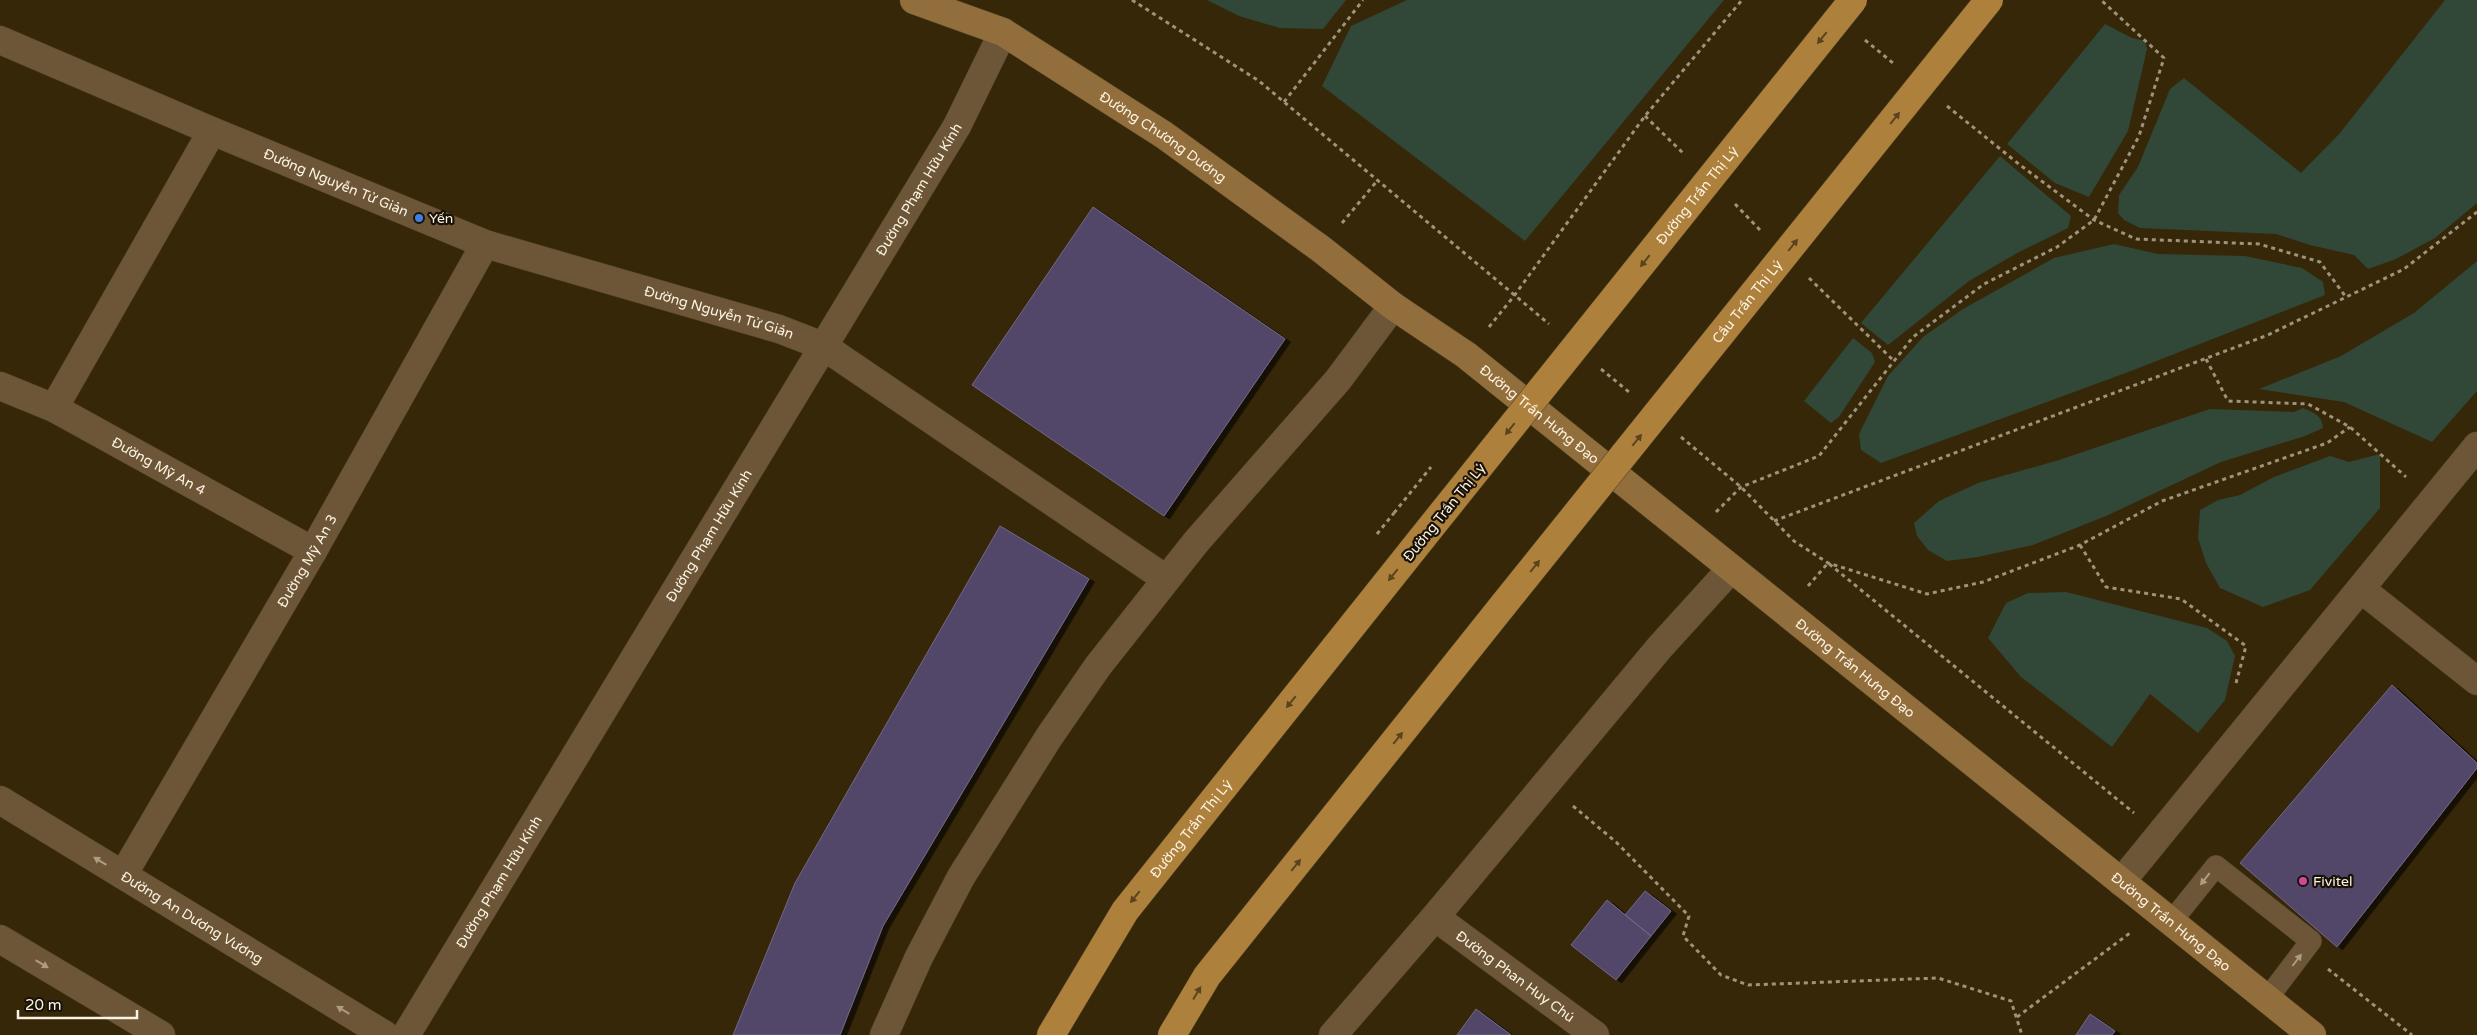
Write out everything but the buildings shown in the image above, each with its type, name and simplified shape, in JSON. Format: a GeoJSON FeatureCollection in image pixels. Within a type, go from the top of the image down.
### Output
{"type":"FeatureCollection","features":[{"type":"Feature","properties":{"kind":"main road","name":"Đường Chương Dương"},"geometry":{"type":"LineString","coordinates":[[914,0],[1003,32],[1164,135],[1321,249],[1393,306]]}},
{"type":"Feature","properties":{"kind":"main road","name":"Đường Trần Thị Lý"},"geometry":{"type":"LineString","coordinates":[[1051,1035],[1125,910],[1853,0]]}},
{"type":"Feature","properties":{"kind":"main road","name":"Cầu Trần Thị Lý"},"geometry":{"type":"LineString","coordinates":[[1172,1035],[1207,976],[1989,0]]}},
{"type":"Feature","properties":{"kind":"main road","name":"Đường Trần Hưng Đạo"},"geometry":{"type":"LineString","coordinates":[[1393,306],[1466,356],[2312,1035]]}},
{"type":"Feature","properties":{"kind":"street","name":"Đường Phạm Hữu Kính"},"geometry":{"type":"LineString","coordinates":[[406,1035],[957,126],[1003,32]]}},
{"type":"Feature","properties":{"kind":"street","name":"Đường Nguyễn Tử Giản"},"geometry":{"type":"LineString","coordinates":[[0,40],[212,131],[484,244],[779,329],[823,346],[1166,579]]}},
{"type":"Feature","properties":{"kind":"street"},"geometry":{"type":"LineString","coordinates":[[54,408],[212,131]]}},
{"type":"Feature","properties":{"kind":"street","name":"Đường Mỹ An 3"},"geometry":{"type":"LineString","coordinates":[[123,875],[312,551],[484,244]]}},
{"type":"Feature","properties":{"kind":"street"},"geometry":{"type":"LineString","coordinates":[[884,1035],[919,957],[956,886],[1009,798],[1098,666],[1196,542],[1338,380],[1393,306]]}},
{"type":"Feature","properties":{"kind":"street","name":"Đường Mỹ An 4"},"geometry":{"type":"LineString","coordinates":[[0,386],[54,408],[312,551]]}},
{"type":"Feature","properties":{"kind":"street"},"geometry":{"type":"LineString","coordinates":[[2121,882],[2477,446]]}},
{"type":"Feature","properties":{"kind":"street"},"geometry":{"type":"LineString","coordinates":[[1333,1035],[1435,917],[1660,647],[1731,569]]}},
{"type":"Feature","properties":{"kind":"street"},"geometry":{"type":"LineString","coordinates":[[2361,589],[2477,681]]}},
{"type":"Feature","properties":{"kind":"street","name":"Đường An Dương Vương"},"geometry":{"type":"LineString","coordinates":[[0,800],[385,1035]]}},
{"type":"Feature","properties":{"kind":"street","name":"Đường Phan Huy Chú"},"geometry":{"type":"LineString","coordinates":[[1435,917],[1595,1035]]}},
{"type":"Feature","properties":{"kind":"street"},"geometry":{"type":"LineString","coordinates":[[0,939],[161,1035]]}},
{"type":"Feature","properties":{"kind":"lane"},"geometry":{"type":"LineString","coordinates":[[2165,917],[2216,866],[2311,941],[2267,999]]}},
{"type":"Feature","properties":{"kind":"path"},"geometry":{"type":"LineString","coordinates":[[1284,102],[1363,0]]}},
{"type":"Feature","properties":{"kind":"path"},"geometry":{"type":"LineString","coordinates":[[1466,356],[1514,296],[1645,116],[1742,0]]}},
{"type":"Feature","properties":{"kind":"path"},"geometry":{"type":"LineString","coordinates":[[1741,487],[1819,456],[1912,337],[1984,284],[2057,247],[2094,220],[2139,136],[2164,58],[2101,0]]}},
{"type":"Feature","properties":{"kind":"path"},"geometry":{"type":"LineString","coordinates":[[1861,37],[1899,67]]}},
{"type":"Feature","properties":{"kind":"path"},"geometry":{"type":"LineString","coordinates":[[1944,104],[2020,165],[2094,220],[2136,239],[2259,244],[2320,262],[2346,297]]}},
{"type":"Feature","properties":{"kind":"path"},"geometry":{"type":"LineString","coordinates":[[1321,249],[1377,181]]}},
{"type":"Feature","properties":{"kind":"path"},"geometry":{"type":"LineString","coordinates":[[1774,520],[2268,336],[2404,269],[2477,212]]}},
{"type":"Feature","properties":{"kind":"path"},"geometry":{"type":"LineString","coordinates":[[2206,359],[2228,401],[2308,404],[2350,427],[2433,500]]}},
{"type":"Feature","properties":{"kind":"path"},"geometry":{"type":"LineString","coordinates":[[2080,545],[2106,587],[2181,598],[2246,646],[2234,690]]}},
{"type":"Feature","properties":{"kind":"path"},"geometry":{"type":"LineString","coordinates":[[1828,563],[2107,791]]}},
{"type":"Feature","properties":{"kind":"path"},"geometry":{"type":"LineString","coordinates":[[1546,783],[1616,842],[1689,916],[1683,936],[1721,975],[1748,986],[1938,978],[2011,1001],[2022,1035]]}},
{"type":"Feature","properties":{"kind":"path"},"geometry":{"type":"LineString","coordinates":[[2131,822],[2137,815]]}},
{"type":"Feature","properties":{"kind":"path"},"geometry":{"type":"LineString","coordinates":[[2017,1017],[2165,917]]}},
{"type":"Feature","properties":{"kind":"green space"},"geometry":{"type":"Polygon","coordinates":[[[1207,0],[1346,0],[1323,29],[1280,28],[1239,16],[1207,0]]]}},
{"type":"Feature","properties":{"kind":"green space"},"geometry":{"type":"Polygon","coordinates":[[[1407,0],[1724,0],[1525,241],[1322,86],[1351,26],[1407,0]]]}},
{"type":"Feature","properties":{"kind":"green space"},"geometry":{"type":"Polygon","coordinates":[[[2445,0],[2477,0],[2477,203],[2435,238],[2396,259],[2368,269],[2354,255],[2310,245],[2276,234],[2140,228],[2124,220],[2118,213],[2119,195],[2138,167],[2170,89],[2184,78],[2301,173],[2340,133],[2445,0]]]}},
{"type":"Feature","properties":{"kind":"green space"},"geometry":{"type":"Polygon","coordinates":[[[2105,24],[2132,38],[2145,41],[2147,49],[2128,131],[2089,197],[2055,183],[2007,144],[2105,24]]]}},
{"type":"Feature","properties":{"kind":"green space"},"geometry":{"type":"Polygon","coordinates":[[[2000,156],[2071,216],[2068,228],[2019,252],[1969,281],[1888,345],[1861,323],[2000,156]]]}},
{"type":"Feature","properties":{"kind":"green space"},"geometry":{"type":"Polygon","coordinates":[[[2114,244],[2158,254],[2245,256],[2302,268],[2323,282],[2325,295],[2131,371],[1881,463],[1861,450],[1859,434],[1888,376],[1923,337],[1963,309],[2054,258],[2114,244]]]}},
{"type":"Feature","properties":{"kind":"green space"},"geometry":{"type":"Polygon","coordinates":[[[2477,261],[2477,391],[2432,442],[2344,402],[2259,389],[2341,356],[2414,313],[2477,261]]]}},
{"type":"Feature","properties":{"kind":"green space"},"geometry":{"type":"Polygon","coordinates":[[[1853,338],[1872,353],[1875,362],[1839,417],[1831,423],[1804,401],[1853,338]]]}},
{"type":"Feature","properties":{"kind":"green space"},"geometry":{"type":"Polygon","coordinates":[[[2303,408],[2319,417],[2323,428],[2305,436],[2221,462],[2106,516],[2033,545],[1978,557],[1947,561],[1928,550],[1917,536],[1914,523],[1939,501],[1978,483],[2059,460],[2210,409],[2294,412],[2303,408]]]}},
{"type":"Feature","properties":{"kind":"green space"},"geometry":{"type":"Polygon","coordinates":[[[2380,454],[2380,508],[2310,590],[2263,607],[2220,588],[2206,563],[2198,538],[2200,510],[2218,500],[2240,495],[2274,477],[2330,456],[2349,462],[2380,454]]]}},
{"type":"Feature","properties":{"kind":"green space"},"geometry":{"type":"Polygon","coordinates":[[[2066,592],[2207,628],[2227,641],[2235,656],[2225,700],[2198,733],[2150,694],[2112,747],[2021,677],[1988,638],[2006,603],[2028,593],[2066,592]]]}},
{"type":"Feature","properties":{"kind":"place","name":"Yến"},"geometry":{"type":"Point","coordinates":[419,218]}},
{"type":"Feature","properties":{"kind":"place","name":"Fivitel"},"geometry":{"type":"Point","coordinates":[2303,881]}}]}
